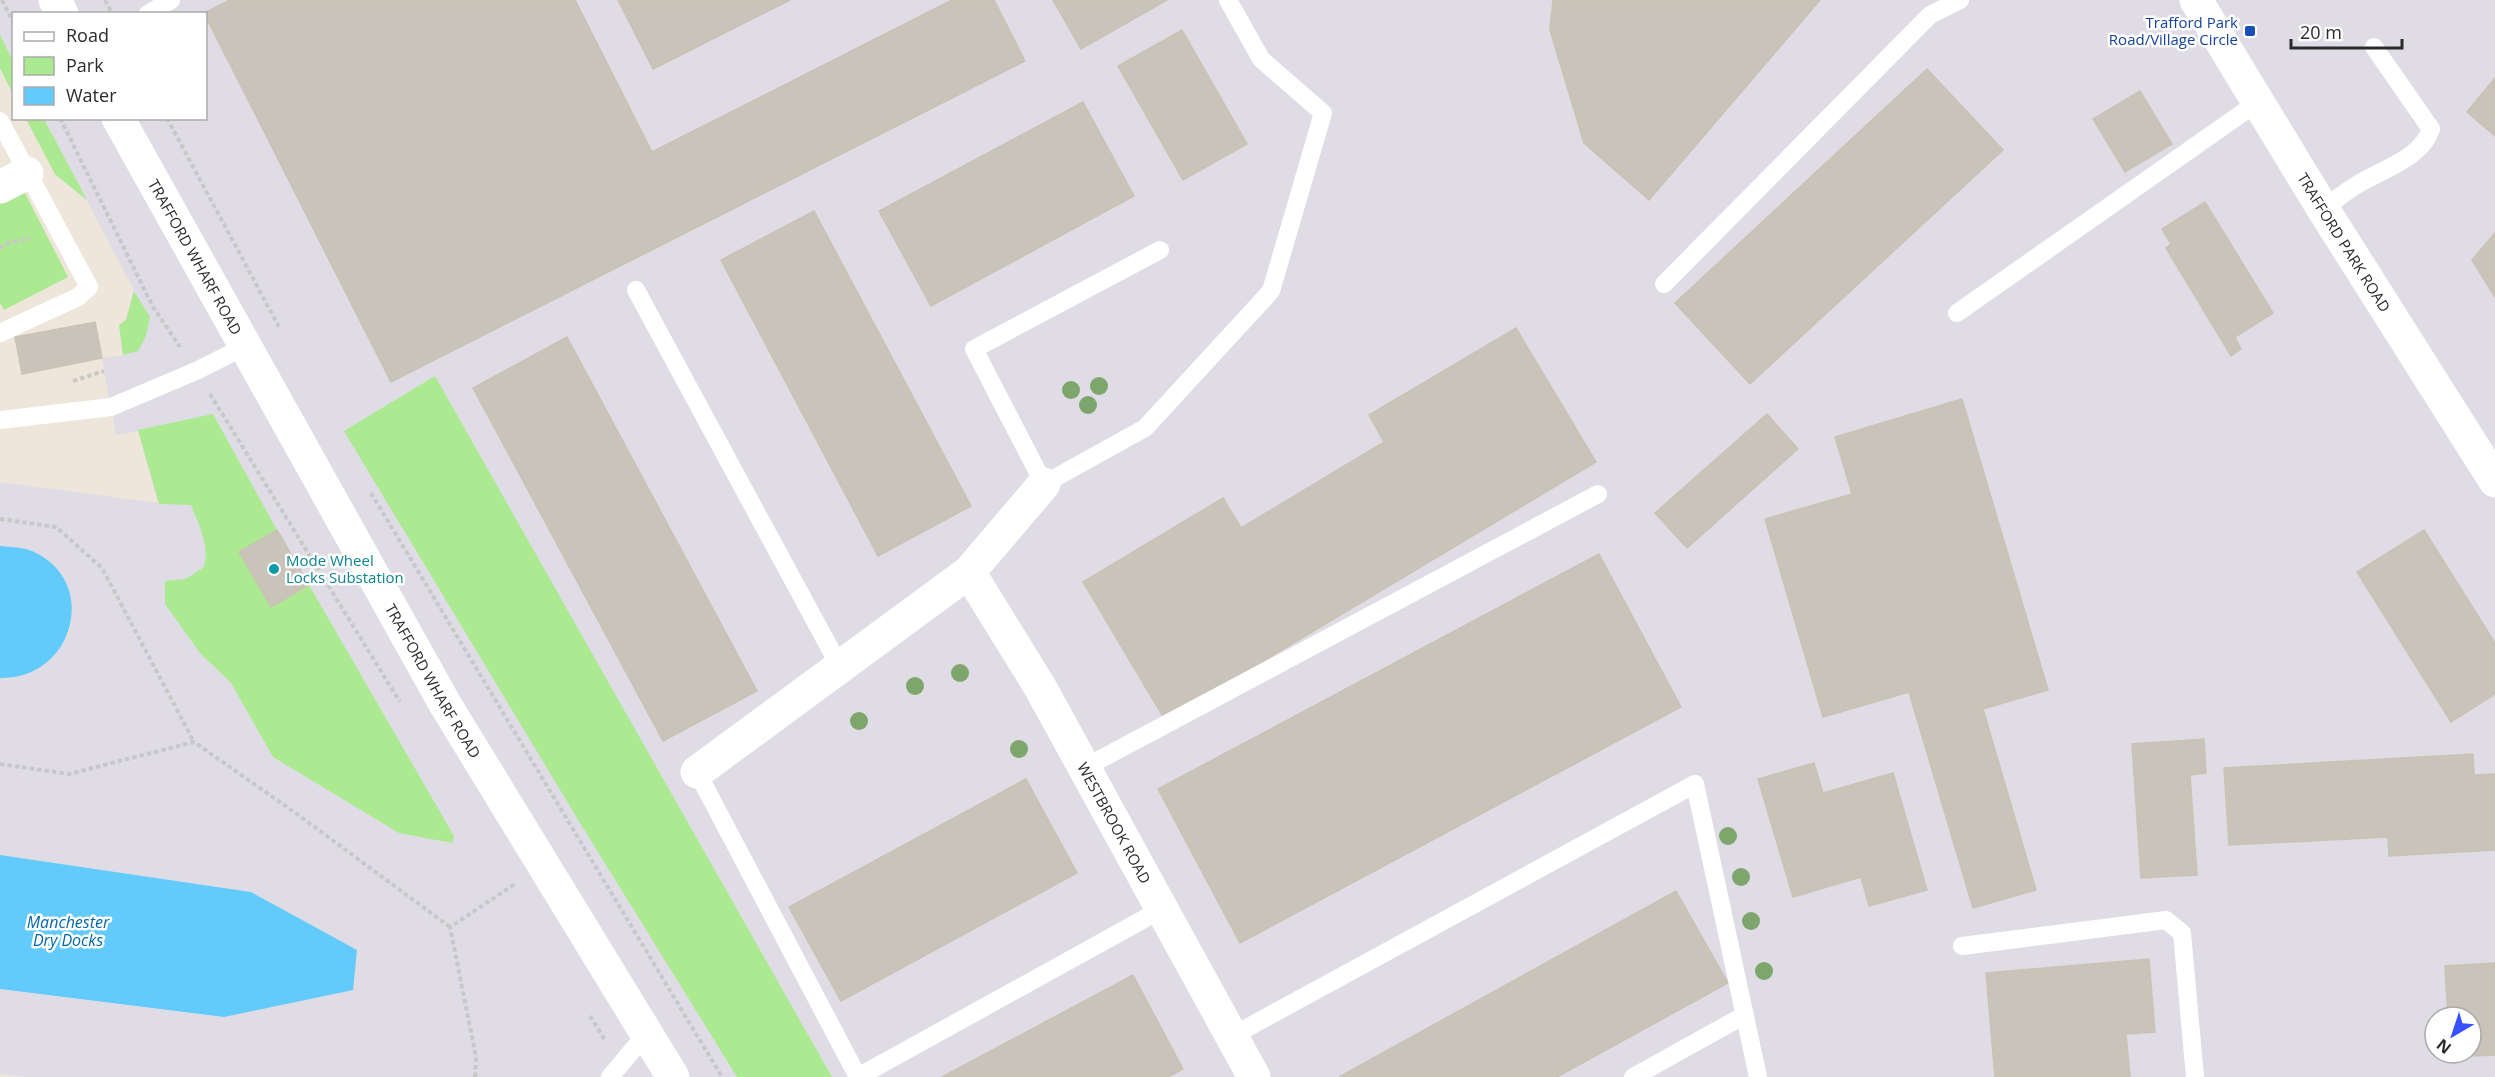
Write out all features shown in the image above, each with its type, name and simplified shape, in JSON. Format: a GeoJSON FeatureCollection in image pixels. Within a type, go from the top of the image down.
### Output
{"type":"FeatureCollection","features":[{"type":"Feature","properties":{"kind":"street","name":"TRAFFORD PARK ROAD"},"geometry":{"type":"LineString","coordinates":[[2196,0],[2323,209],[2495,482]]}},
{"type":"Feature","properties":{"kind":"street","name":"TRAFFORD WHARF ROAD"},"geometry":{"type":"LineString","coordinates":[[119,120],[445,704],[673,1077]]}},
{"type":"Feature","properties":{"kind":"street"},"geometry":{"type":"LineString","coordinates":[[697,772],[969,572],[1044,484]]}},
{"type":"Feature","properties":{"kind":"street","name":"WESTBROOK ROAD"},"geometry":{"type":"LineString","coordinates":[[969,572],[1040,687],[1254,1077]]}},
{"type":"Feature","properties":{"kind":"lane"},"geometry":{"type":"LineString","coordinates":[[151,12],[171,0]]}},
{"type":"Feature","properties":{"kind":"lane"},"geometry":{"type":"LineString","coordinates":[[1160,250],[974,349],[1044,484],[1145,428],[1271,291],[1323,112],[1261,59],[1228,0]]}},
{"type":"Feature","properties":{"kind":"lane"},"geometry":{"type":"LineString","coordinates":[[1664,284],[1930,15],[1960,0]]}},
{"type":"Feature","properties":{"kind":"lane"},"geometry":{"type":"LineString","coordinates":[[2323,209],[2361,182],[2398,163],[2427,140],[2431,129],[2374,47]]}},
{"type":"Feature","properties":{"kind":"lane"},"geometry":{"type":"LineString","coordinates":[[1957,313],[2258,102]]}},
{"type":"Feature","properties":{"kind":"lane"},"geometry":{"type":"LineString","coordinates":[[0,121],[13,180],[89,286],[78,297],[0,333]]}},
{"type":"Feature","properties":{"kind":"lane"},"geometry":{"type":"LineString","coordinates":[[636,290],[840,667]]}},
{"type":"Feature","properties":{"kind":"lane"},"geometry":{"type":"LineString","coordinates":[[0,420],[111,407],[196,371],[244,347]]}},
{"type":"Feature","properties":{"kind":"lane"},"geometry":{"type":"LineString","coordinates":[[1084,768],[1599,494]]}},
{"type":"Feature","properties":{"kind":"lane"},"geometry":{"type":"LineString","coordinates":[[697,772],[858,1077],[1162,909]]}},
{"type":"Feature","properties":{"kind":"lane"},"geometry":{"type":"LineString","coordinates":[[1232,1036],[1695,784],[1758,1077]]}},
{"type":"Feature","properties":{"kind":"lane"},"geometry":{"type":"LineString","coordinates":[[1962,946],[2166,920],[2182,933],[2195,1077]]}},
{"type":"Feature","properties":{"kind":"lane"},"geometry":{"type":"LineString","coordinates":[[1633,1077],[1745,1015]]}},
{"type":"Feature","properties":{"kind":"lane"},"geometry":{"type":"LineString","coordinates":[[610,1077],[646,1034]]}},
{"type":"Feature","properties":{"kind":"path"},"geometry":{"type":"LineString","coordinates":[[2,0],[12,20]]}},
{"type":"Feature","properties":{"kind":"path"},"geometry":{"type":"LineString","coordinates":[[61,120],[153,308],[162,321]]}},
{"type":"Feature","properties":{"kind":"path"},"geometry":{"type":"LineString","coordinates":[[168,120],[280,330]]}},
{"type":"Feature","properties":{"kind":"path"},"geometry":{"type":"LineString","coordinates":[[0,248],[20,239],[38,236]]}},
{"type":"Feature","properties":{"kind":"path"},"geometry":{"type":"LineString","coordinates":[[368,487],[722,1077]]}},
{"type":"Feature","properties":{"kind":"path"},"geometry":{"type":"LineString","coordinates":[[0,519],[56,527],[102,568],[194,742],[306,820],[450,927],[476,1057],[475,1077]]}},
{"type":"Feature","properties":{"kind":"path"},"geometry":{"type":"LineString","coordinates":[[0,764],[69,774],[194,742]]}},
{"type":"Feature","properties":{"kind":"path"},"geometry":{"type":"LineString","coordinates":[[450,927],[543,865]]}},
{"type":"Feature","properties":{"kind":"shaded area"},"geometry":{"type":"Polygon","coordinates":[[[0,0],[2495,0],[2495,1077],[27,1077],[0,1074],[0,989],[224,1017],[251,892],[0,855],[0,678],[12,679],[65,642],[71,625],[72,607],[68,589],[60,573],[47,559],[31,550],[0,546],[0,482],[158,503],[138,431],[116,435],[102,358],[123,355],[119,325],[126,320],[134,290],[87,201],[55,174],[27,120],[207,120],[207,12],[12,12],[12,92],[0,68],[0,0]]]}},
{"type":"Feature","properties":{"kind":"green space"},"geometry":{"type":"Polygon","coordinates":[[[0,35],[12,59],[12,92],[0,68],[0,35]]]}},
{"type":"Feature","properties":{"kind":"green space"},"geometry":{"type":"Polygon","coordinates":[[[27,120],[45,120],[87,200],[55,174],[27,120]]]}},
{"type":"Feature","properties":{"kind":"green space"},"geometry":{"type":"Polygon","coordinates":[[[23,189],[68,277],[4,310],[0,303],[0,200],[23,189]]]}},
{"type":"Feature","properties":{"kind":"green space"},"geometry":{"type":"Polygon","coordinates":[[[134,291],[150,317],[146,336],[138,351],[123,355],[119,325],[126,320],[134,291]]]}},
{"type":"Feature","properties":{"kind":"green space"},"geometry":{"type":"Polygon","coordinates":[[[435,376],[832,1077],[737,1077],[580,823],[344,431],[435,376]]]}},
{"type":"Feature","properties":{"kind":"green space"},"geometry":{"type":"Polygon","coordinates":[[[213,414],[277,530],[239,553],[271,607],[309,585],[454,836],[452,843],[399,833],[273,757],[231,683],[200,653],[165,604],[165,581],[186,579],[204,567],[205,543],[191,505],[159,504],[138,430],[213,414]]]}},
{"type":"Feature","properties":{"kind":"water"},"geometry":{"type":"Polygon","coordinates":[[[0,546],[32,551],[53,565],[67,584],[72,605],[70,626],[61,647],[46,663],[25,674],[0,678],[0,546]]]}},
{"type":"Feature","properties":{"kind":"water","name":"Manchester Dry Docks"},"geometry":{"type":"Polygon","coordinates":[[[0,855],[251,892],[357,950],[353,990],[224,1017],[0,989],[0,855]]]}},
{"type":"Feature","properties":{"kind":"building"},"geometry":{"type":"Polygon","coordinates":[[[230,0],[575,0],[652,152],[952,0],[994,0],[1025,61],[391,382],[207,19],[206,12],[230,0]]]}},
{"type":"Feature","properties":{"kind":"building"},"geometry":{"type":"Polygon","coordinates":[[[618,0],[790,0],[653,69],[618,0]]]}},
{"type":"Feature","properties":{"kind":"building"},"geometry":{"type":"Polygon","coordinates":[[[1053,0],[1167,0],[1081,49],[1053,0]]]}},
{"type":"Feature","properties":{"kind":"building"},"geometry":{"type":"Polygon","coordinates":[[[1553,0],[1820,0],[1649,200],[1584,143],[1550,30],[1553,0]]]}},
{"type":"Feature","properties":{"kind":"building"},"geometry":{"type":"Polygon","coordinates":[[[1182,30],[1247,144],[1183,180],[1118,66],[1182,30]]]}},
{"type":"Feature","properties":{"kind":"building"},"geometry":{"type":"Polygon","coordinates":[[[1927,69],[2003,150],[1750,384],[1675,303],[1927,69]]]}},
{"type":"Feature","properties":{"kind":"building"},"geometry":{"type":"Polygon","coordinates":[[[2495,78],[2495,136],[2467,112],[2495,78]]]}},
{"type":"Feature","properties":{"kind":"building"},"geometry":{"type":"Polygon","coordinates":[[[2140,91],[2172,144],[2125,172],[2093,119],[2140,91]]]}},
{"type":"Feature","properties":{"kind":"building"},"geometry":{"type":"Polygon","coordinates":[[[1083,102],[1134,196],[931,306],[879,211],[1083,102]]]}},
{"type":"Feature","properties":{"kind":"building"},"geometry":{"type":"Polygon","coordinates":[[[2205,202],[2273,313],[2235,337],[2241,349],[2231,356],[2166,248],[2171,244],[2162,229],[2205,202]]]}},
{"type":"Feature","properties":{"kind":"building"},"geometry":{"type":"Polygon","coordinates":[[[814,211],[971,506],[878,556],[721,260],[814,211]]]}},
{"type":"Feature","properties":{"kind":"building"},"geometry":{"type":"Polygon","coordinates":[[[2495,233],[2495,297],[2472,260],[2495,233]]]}},
{"type":"Feature","properties":{"kind":"building"},"geometry":{"type":"Polygon","coordinates":[[[95,322],[102,358],[22,374],[15,337],[95,322]]]}},
{"type":"Feature","properties":{"kind":"building"},"geometry":{"type":"Polygon","coordinates":[[[1516,328],[1596,462],[1165,720],[1083,582],[1223,498],[1241,528],[1384,442],[1369,415],[1516,328]]]}},
{"type":"Feature","properties":{"kind":"building"},"geometry":{"type":"Polygon","coordinates":[[[567,337],[757,691],[663,741],[473,388],[567,337]]]}},
{"type":"Feature","properties":{"kind":"building"},"geometry":{"type":"Polygon","coordinates":[[[1962,399],[2048,690],[1983,709],[2036,890],[1973,908],[1909,692],[1823,717],[1765,519],[1852,494],[1835,437],[1962,399]]]}},
{"type":"Feature","properties":{"kind":"building"},"geometry":{"type":"Polygon","coordinates":[[[1767,414],[1798,449],[1687,548],[1655,513],[1767,414]]]}},
{"type":"Feature","properties":{"kind":"building","name":"Mode Wheel Locks Substation"},"geometry":{"type":"Polygon","coordinates":[[[277,530],[309,585],[271,607],[239,552],[277,530]]]}},
{"type":"Feature","properties":{"kind":"building"},"geometry":{"type":"Polygon","coordinates":[[[2424,530],[2495,643],[2495,694],[2451,722],[2357,572],[2424,530]]]}},
{"type":"Feature","properties":{"kind":"building"},"geometry":{"type":"Polygon","coordinates":[[[1599,554],[1681,707],[1240,943],[1158,789],[1599,554]]]}},
{"type":"Feature","properties":{"kind":"building"},"geometry":{"type":"Polygon","coordinates":[[[2204,739],[2206,773],[2190,775],[2197,875],[2141,878],[2132,744],[2204,739]]]}},
{"type":"Feature","properties":{"kind":"building"},"geometry":{"type":"Polygon","coordinates":[[[2473,754],[2474,775],[2495,774],[2495,850],[2389,856],[2388,837],[2229,845],[2224,768],[2473,754]]]}},
{"type":"Feature","properties":{"kind":"building"},"geometry":{"type":"Polygon","coordinates":[[[1814,763],[1823,793],[1893,773],[1927,890],[1869,906],[1861,877],[1793,897],[1758,779],[1814,763]]]}},
{"type":"Feature","properties":{"kind":"building"},"geometry":{"type":"Polygon","coordinates":[[[1026,779],[1077,873],[841,1001],[789,907],[1026,779]]]}},
{"type":"Feature","properties":{"kind":"building"},"geometry":{"type":"Polygon","coordinates":[[[1676,891],[1728,983],[1557,1077],[1339,1077],[1676,891]]]}},
{"type":"Feature","properties":{"kind":"building"},"geometry":{"type":"Polygon","coordinates":[[[2149,959],[2155,1032],[2126,1034],[2130,1077],[1995,1077],[1986,973],[2149,959]]]}},
{"type":"Feature","properties":{"kind":"building"},"geometry":{"type":"Polygon","coordinates":[[[2495,963],[2495,1055],[2483,1056],[2483,1005],[2447,1005],[2445,966],[2495,963]]]}},
{"type":"Feature","properties":{"kind":"building"},"geometry":{"type":"Polygon","coordinates":[[[1133,975],[1183,1069],[1168,1077],[942,1077],[1133,975]]]}},
{"type":"Feature","properties":{"kind":"place","name":"Trafford Park Road/Village Circle"},"geometry":{"type":"Point","coordinates":[2250,31]}},
{"type":"Feature","properties":{"kind":"place","name":"Mode Wheel Locks Substation"},"geometry":{"type":"Point","coordinates":[274,569]}}]}
